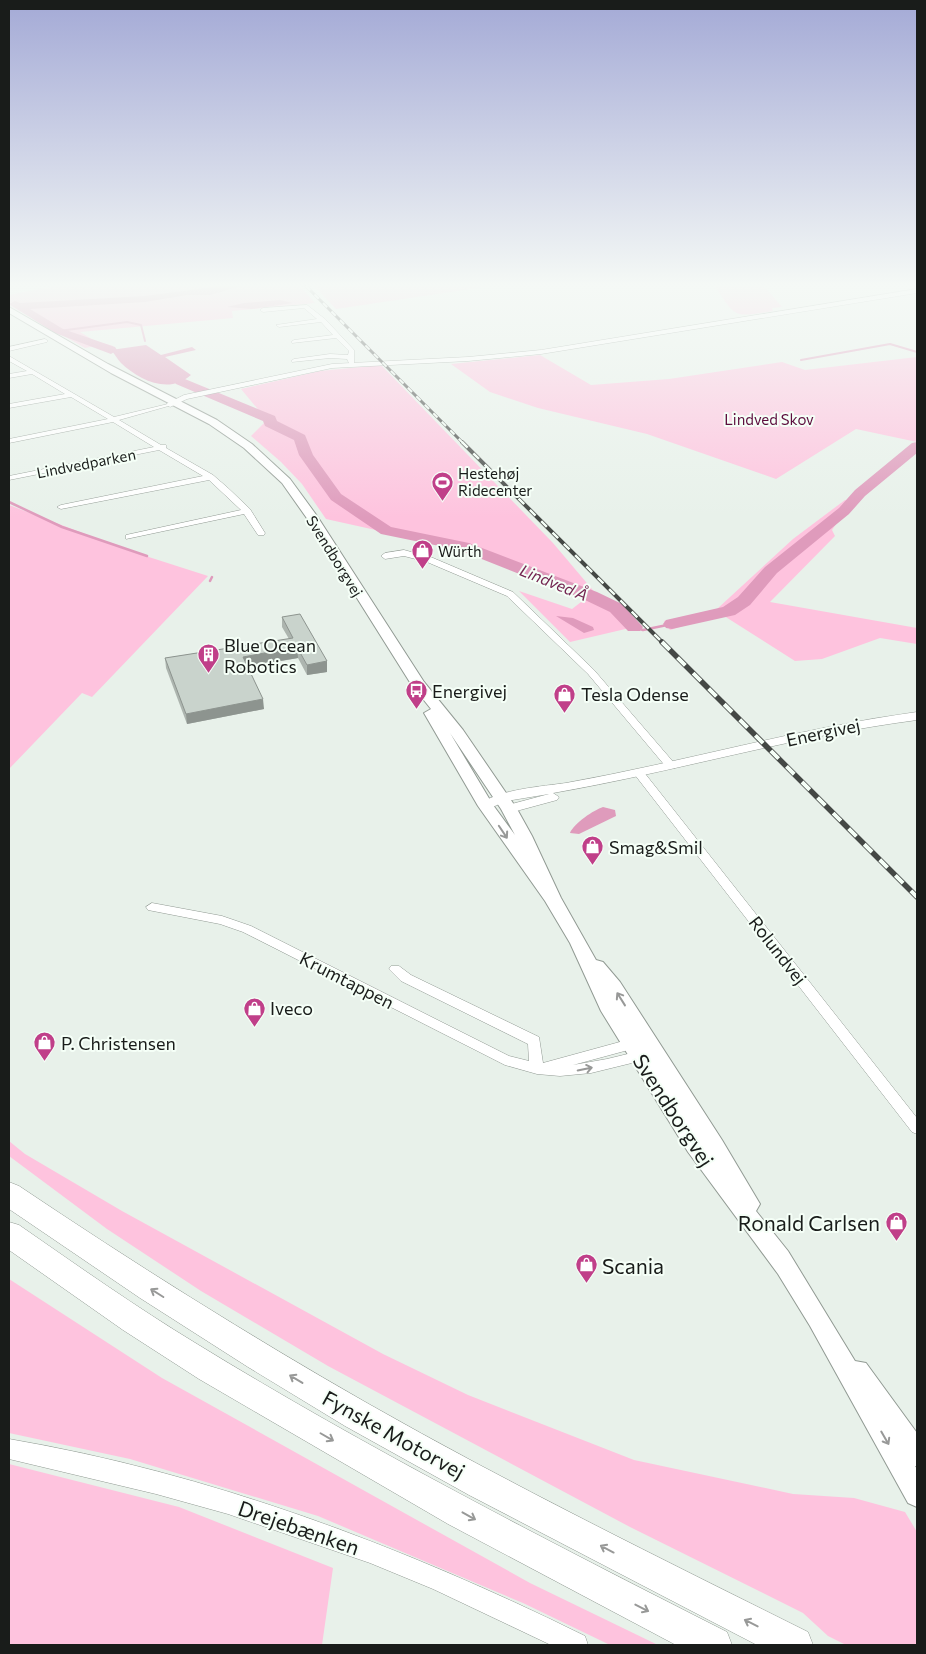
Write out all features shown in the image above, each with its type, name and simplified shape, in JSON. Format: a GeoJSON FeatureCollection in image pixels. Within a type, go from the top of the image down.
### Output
{"type":"FeatureCollection","features":[{"type":"Feature","properties":{"kind":"highway"},"geometry":{"type":"LineString","coordinates":[[9,1178],[53,1224]]}},
{"type":"Feature","properties":{"kind":"highway","name":"Fynske Motorvej"},"geometry":{"type":"LineString","coordinates":[[9,1194],[158,1294],[297,1380],[638,1566],[795,1645]]}},
{"type":"Feature","properties":{"kind":"highway","name":"Fynske Motorvej"},"geometry":{"type":"LineString","coordinates":[[9,1234],[209,1368],[355,1454],[583,1578],[714,1645]]}},
{"type":"Feature","properties":{"kind":"highway"},"geometry":{"type":"LineString","coordinates":[[9,1252],[76,1297],[209,1368]]}},
{"type":"Feature","properties":{"kind":"main road","name":"Svendborgvej"},"geometry":{"type":"LineString","coordinates":[[101,363],[238,439],[268,463],[299,498],[418,684],[458,733],[579,943],[610,1011],[643,1048],[715,1146],[785,1267],[818,1319],[917,1494]]}},
{"type":"Feature","properties":{"kind":"main road","name":"Svendborgvej"},"geometry":{"type":"LineString","coordinates":[[418,684],[424,703],[435,719],[524,836],[552,898]]}},
{"type":"Feature","properties":{"kind":"main road","name":"Svendborgvej"},"geometry":{"type":"LineString","coordinates":[[818,1319],[917,1454]]}},
{"type":"Feature","properties":{"kind":"street","name":"Lindvedparken"},"geometry":{"type":"LineString","coordinates":[[18,363],[210,477],[248,511],[261,532]]}},
{"type":"Feature","properties":{"kind":"street"},"geometry":{"type":"LineString","coordinates":[[9,441],[116,420],[200,394],[339,363]]}},
{"type":"Feature","properties":{"kind":"street"},"geometry":{"type":"LineString","coordinates":[[9,376],[33,372]]}},
{"type":"Feature","properties":{"kind":"street"},"geometry":{"type":"LineString","coordinates":[[9,406],[72,395]]}},
{"type":"Feature","properties":{"kind":"street","name":"Lindvedparken"},"geometry":{"type":"LineString","coordinates":[[9,478],[162,448]]}},
{"type":"Feature","properties":{"kind":"street"},"geometry":{"type":"LineString","coordinates":[[61,507],[210,477]]}},
{"type":"Feature","properties":{"kind":"street"},"geometry":{"type":"LineString","coordinates":[[129,537],[248,511]]}},
{"type":"Feature","properties":{"kind":"street"},"geometry":{"type":"LineString","coordinates":[[385,556],[404,553],[430,560],[510,594],[591,672],[671,766]]}},
{"type":"Feature","properties":{"kind":"street","name":"Energivej"},"geometry":{"type":"LineString","coordinates":[[498,804],[873,722],[917,716]]}},
{"type":"Feature","properties":{"kind":"street","name":"Rolundvej"},"geometry":{"type":"LineString","coordinates":[[640,773],[917,1128]]}},
{"type":"Feature","properties":{"kind":"street","name":"Krumtappen"},"geometry":{"type":"LineString","coordinates":[[152,907],[222,920],[247,928],[505,1060],[537,1069],[564,1072],[643,1048]]}},
{"type":"Feature","properties":{"kind":"street","name":"Krumtappen"},"geometry":{"type":"LineString","coordinates":[[395,969],[406,978],[534,1041],[537,1069]]}},
{"type":"Feature","properties":{"kind":"street","name":"Drejebænken"},"geometry":{"type":"LineString","coordinates":[[9,1449],[91,1465],[259,1511],[397,1561],[528,1620],[576,1645]]}},
{"type":"Feature","properties":{"kind":"green space","name":"Lindved Skov"},"geometry":{"type":"Polygon","coordinates":[[[554,363],[591,385],[669,379],[774,363],[785,363],[805,370],[864,363],[917,363],[917,442],[856,429],[776,479],[647,434],[538,408],[490,392],[451,364],[554,363]]]}},
{"type":"Feature","properties":{"kind":"green space","name":"Hestehøj Ridecenter"},"geometry":{"type":"Polygon","coordinates":[[[381,365],[553,543],[602,601],[623,613],[634,627],[570,642],[519,591],[572,609],[585,599],[457,548],[326,519],[302,484],[281,462],[251,436],[267,420],[241,389],[320,371],[381,365]]]}},
{"type":"Feature","properties":{"kind":"green space"},"geometry":{"type":"Polygon","coordinates":[[[845,500],[851,502],[832,530],[835,536],[770,602],[917,628],[917,644],[880,638],[822,659],[795,661],[721,614],[670,630],[664,621],[717,609],[793,539],[845,500]]]}},
{"type":"Feature","properties":{"kind":"green space"},"geometry":{"type":"Polygon","coordinates":[[[9,505],[127,550],[208,576],[92,697],[82,693],[9,769],[9,505]]]}},
{"type":"Feature","properties":{"kind":"green space"},"geometry":{"type":"Polygon","coordinates":[[[9,1141],[25,1154],[122,1211],[383,1354],[468,1395],[634,1460],[793,1494],[854,1498],[905,1512],[917,1532],[917,1645],[846,1645],[828,1636],[803,1613],[630,1527],[328,1366],[201,1291],[107,1229],[9,1156],[9,1141]]]}},
{"type":"Feature","properties":{"kind":"green space"},"geometry":{"type":"Polygon","coordinates":[[[9,1279],[162,1378],[530,1583],[658,1645],[610,1645],[523,1603],[318,1516],[130,1459],[9,1433],[9,1279]]]}},
{"type":"Feature","properties":{"kind":"green space"},"geometry":{"type":"Polygon","coordinates":[[[9,1464],[179,1507],[333,1568],[322,1645],[9,1645],[9,1464]]]}},
{"type":"Feature","properties":{"kind":"shaded area"},"geometry":{"type":"Polygon","coordinates":[[[122,363],[174,363],[191,375],[173,384],[164,384],[145,380],[122,363]]]}},
{"type":"Feature","properties":{"kind":"shaded area"},"geometry":{"type":"Polygon","coordinates":[[[556,616],[573,618],[593,627],[594,630],[584,633],[556,616]]]}},
{"type":"Feature","properties":{"kind":"shaded area"},"geometry":{"type":"Polygon","coordinates":[[[603,807],[615,810],[616,816],[579,834],[570,833],[585,817],[603,807]]]}},
{"type":"Feature","properties":{"kind":"building","name":"Blue Ocean Robotics"},"geometry":{"type":"Polygon","coordinates":[[[300,614],[327,661],[307,665],[297,647],[243,657],[263,699],[186,714],[165,658],[293,638],[282,617],[300,614]]]}},
{"type":"Feature","properties":{"kind":"waterway","name":"Lindved Å"},"geometry":{"type":"LineString","coordinates":[[180,381],[270,419],[270,423],[300,438],[306,455],[336,497],[386,531],[463,546],[591,596],[616,608],[634,627]]}},
{"type":"Feature","properties":{"kind":"waterway","name":"Lindved Å"},"geometry":{"type":"LineString","coordinates":[[672,624],[729,611],[744,601],[771,570],[844,511],[860,493],[917,446]]}},
{"type":"Feature","properties":{"kind":"waterway"},"geometry":{"type":"LineString","coordinates":[[9,502],[62,527],[147,556]]}},
{"type":"Feature","properties":{"kind":"waterway"},"geometry":{"type":"LineString","coordinates":[[210,581],[212,577]]}},
{"type":"Feature","properties":{"kind":"waterway","name":"Lindved Å"},"geometry":{"type":"LineString","coordinates":[[634,627],[643,630],[672,624]]}},
{"type":"Feature","properties":{"kind":"railway"},"geometry":{"type":"LineString","coordinates":[[383,363],[917,897]]}},
{"type":"Feature","properties":{"kind":"place","name":"Hestehøj Ridecenter"},"geometry":{"type":"Point","coordinates":[442,501]}},
{"type":"Feature","properties":{"kind":"place","name":"Würth"},"geometry":{"type":"Point","coordinates":[422,570]}},
{"type":"Feature","properties":{"kind":"place","name":"Blue Ocean Robotics"},"geometry":{"type":"Point","coordinates":[208,674]}},
{"type":"Feature","properties":{"kind":"place","name":"Energivej"},"geometry":{"type":"Point","coordinates":[416,710]}},
{"type":"Feature","properties":{"kind":"place","name":"Tesla Odense"},"geometry":{"type":"Point","coordinates":[565,713]}},
{"type":"Feature","properties":{"kind":"place","name":"Smag&Smil"},"geometry":{"type":"Point","coordinates":[593,866]}},
{"type":"Feature","properties":{"kind":"place","name":"Iveco"},"geometry":{"type":"Point","coordinates":[254,1027]}},
{"type":"Feature","properties":{"kind":"place","name":"P. Christensen"},"geometry":{"type":"Point","coordinates":[45,1062]}},
{"type":"Feature","properties":{"kind":"place","name":"Ronald Carlsen"},"geometry":{"type":"Point","coordinates":[896,1241]}},
{"type":"Feature","properties":{"kind":"place","name":"Scania"},"geometry":{"type":"Point","coordinates":[586,1284]}}]}
